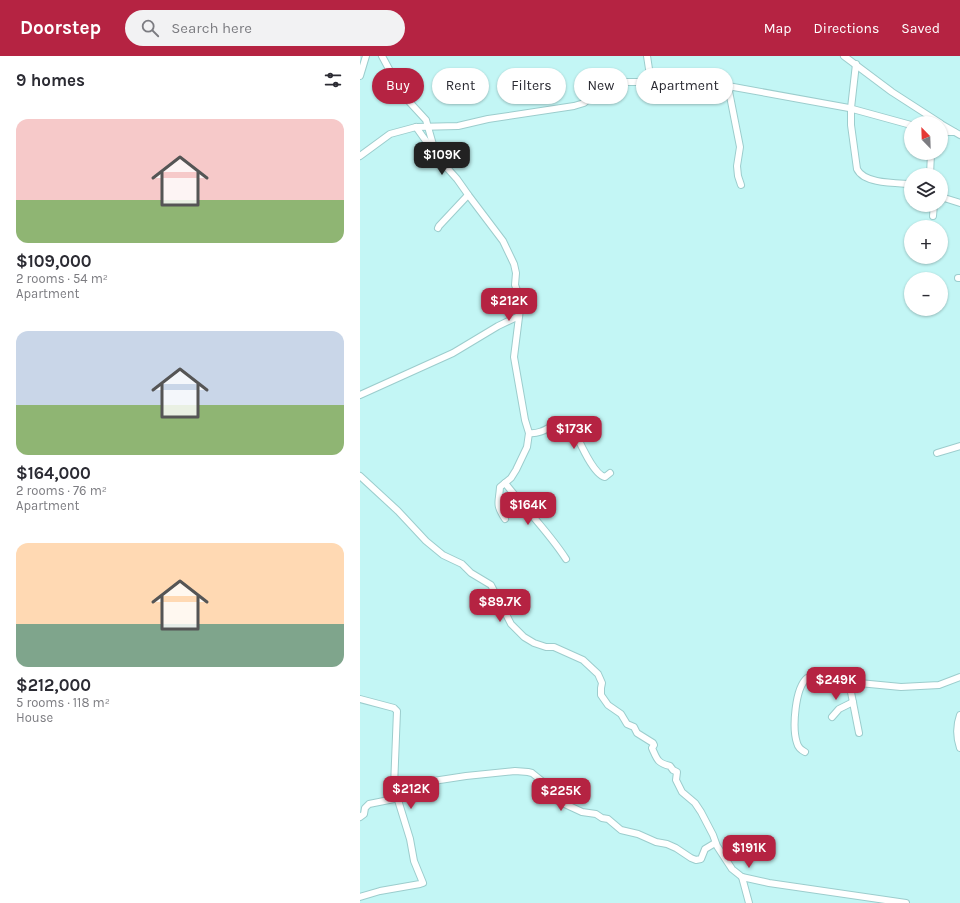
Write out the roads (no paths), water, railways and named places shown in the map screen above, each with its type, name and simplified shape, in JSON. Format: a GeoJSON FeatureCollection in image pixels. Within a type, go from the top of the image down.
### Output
{"type":"FeatureCollection","features":[{"type":"Feature","properties":{"kind":"street"},"geometry":{"type":"LineString","coordinates":[[360,76],[366,56]]}},
{"type":"Feature","properties":{"kind":"street"},"geometry":{"type":"LineString","coordinates":[[382,56],[402,95],[423,117],[428,126],[434,148],[444,165],[457,178],[503,241],[515,270],[516,288],[521,299],[514,357],[525,420],[529,433],[527,447],[513,474],[500,487],[498,503],[499,509],[505,519]]}},
{"type":"Feature","properties":{"kind":"street"},"geometry":{"type":"LineString","coordinates":[[647,56],[649,68]]}},
{"type":"Feature","properties":{"kind":"street"},"geometry":{"type":"LineString","coordinates":[[844,56],[898,96],[929,116]]}},
{"type":"Feature","properties":{"kind":"street"},"geometry":{"type":"LineString","coordinates":[[856,64],[851,108],[851,125],[857,169],[859,173],[867,178],[879,181],[904,183]]}},
{"type":"Feature","properties":{"kind":"street"},"geometry":{"type":"LineString","coordinates":[[360,156],[390,134],[416,127],[458,126],[488,119],[574,106],[588,101],[591,97],[593,86],[598,83],[636,82]]}},
{"type":"Feature","properties":{"kind":"street"},"geometry":{"type":"LineString","coordinates":[[733,87],[851,108],[904,123]]}},
{"type":"Feature","properties":{"kind":"street"},"geometry":{"type":"LineString","coordinates":[[732,104],[740,144],[737,166],[741,185]]}},
{"type":"Feature","properties":{"kind":"street"},"geometry":{"type":"LineString","coordinates":[[416,127],[426,141],[434,148]]}},
{"type":"Feature","properties":{"kind":"street"},"geometry":{"type":"LineString","coordinates":[[948,128],[958,134]]}},
{"type":"Feature","properties":{"kind":"street"},"geometry":{"type":"LineString","coordinates":[[948,133],[958,134]]}},
{"type":"Feature","properties":{"kind":"street"},"geometry":{"type":"LineString","coordinates":[[438,228],[468,195]]}},
{"type":"Feature","properties":{"kind":"street"},"geometry":{"type":"LineString","coordinates":[[948,199],[960,203]]}},
{"type":"Feature","properties":{"kind":"street"},"geometry":{"type":"LineString","coordinates":[[933,212],[933,216]]}},
{"type":"Feature","properties":{"kind":"street"},"geometry":{"type":"LineString","coordinates":[[360,395],[453,353],[498,326],[519,316]]}},
{"type":"Feature","properties":{"kind":"street"},"geometry":{"type":"LineString","coordinates":[[529,433],[538,433],[561,422],[568,421],[572,424],[591,464],[602,476],[605,477],[610,473]]}},
{"type":"Feature","properties":{"kind":"street"},"geometry":{"type":"LineString","coordinates":[[937,453],[960,446]]}},
{"type":"Feature","properties":{"kind":"street"},"geometry":{"type":"LineString","coordinates":[[360,476],[398,511],[432,546],[443,555],[462,564],[471,573],[491,585],[509,621],[524,636],[540,646],[554,647],[576,656],[588,664],[596,672],[602,683],[601,695],[604,700],[609,707],[621,714],[627,724],[634,727],[637,733],[653,743],[654,745],[652,748],[658,761],[670,766],[677,772],[676,778],[682,792],[695,803],[713,835],[715,843],[732,869],[742,877],[768,883],[854,895],[860,898],[906,903]]}},
{"type":"Feature","properties":{"kind":"street"},"geometry":{"type":"LineString","coordinates":[[505,483],[548,534],[566,559]]}},
{"type":"Feature","properties":{"kind":"street"},"geometry":{"type":"LineString","coordinates":[[805,752],[798,744],[794,724],[798,699],[805,680],[810,678],[885,686],[918,686],[939,685],[960,678]]}},
{"type":"Feature","properties":{"kind":"street"},"geometry":{"type":"LineString","coordinates":[[849,682],[859,733]]}},
{"type":"Feature","properties":{"kind":"street"},"geometry":{"type":"LineString","coordinates":[[360,699],[394,708],[398,712],[394,787],[410,839],[414,861],[423,883],[380,891],[360,897]]}},
{"type":"Feature","properties":{"kind":"street"},"geometry":{"type":"LineString","coordinates":[[832,717],[839,709],[853,702]]}},
{"type":"Feature","properties":{"kind":"street"},"geometry":{"type":"LineString","coordinates":[[960,715],[956,731],[960,748]]}},
{"type":"Feature","properties":{"kind":"street"},"geometry":{"type":"LineString","coordinates":[[394,787],[466,776],[515,771],[528,772],[532,773],[547,785],[554,799],[582,812],[596,814],[602,818],[608,819],[625,831],[638,834],[656,842],[667,844],[696,860],[701,859],[705,849],[715,843]]}},
{"type":"Feature","properties":{"kind":"street"},"geometry":{"type":"LineString","coordinates":[[360,816],[364,814],[369,804],[394,799],[397,797]]}},
{"type":"Feature","properties":{"kind":"street"},"geometry":{"type":"LineString","coordinates":[[742,877],[749,903]]}}]}
